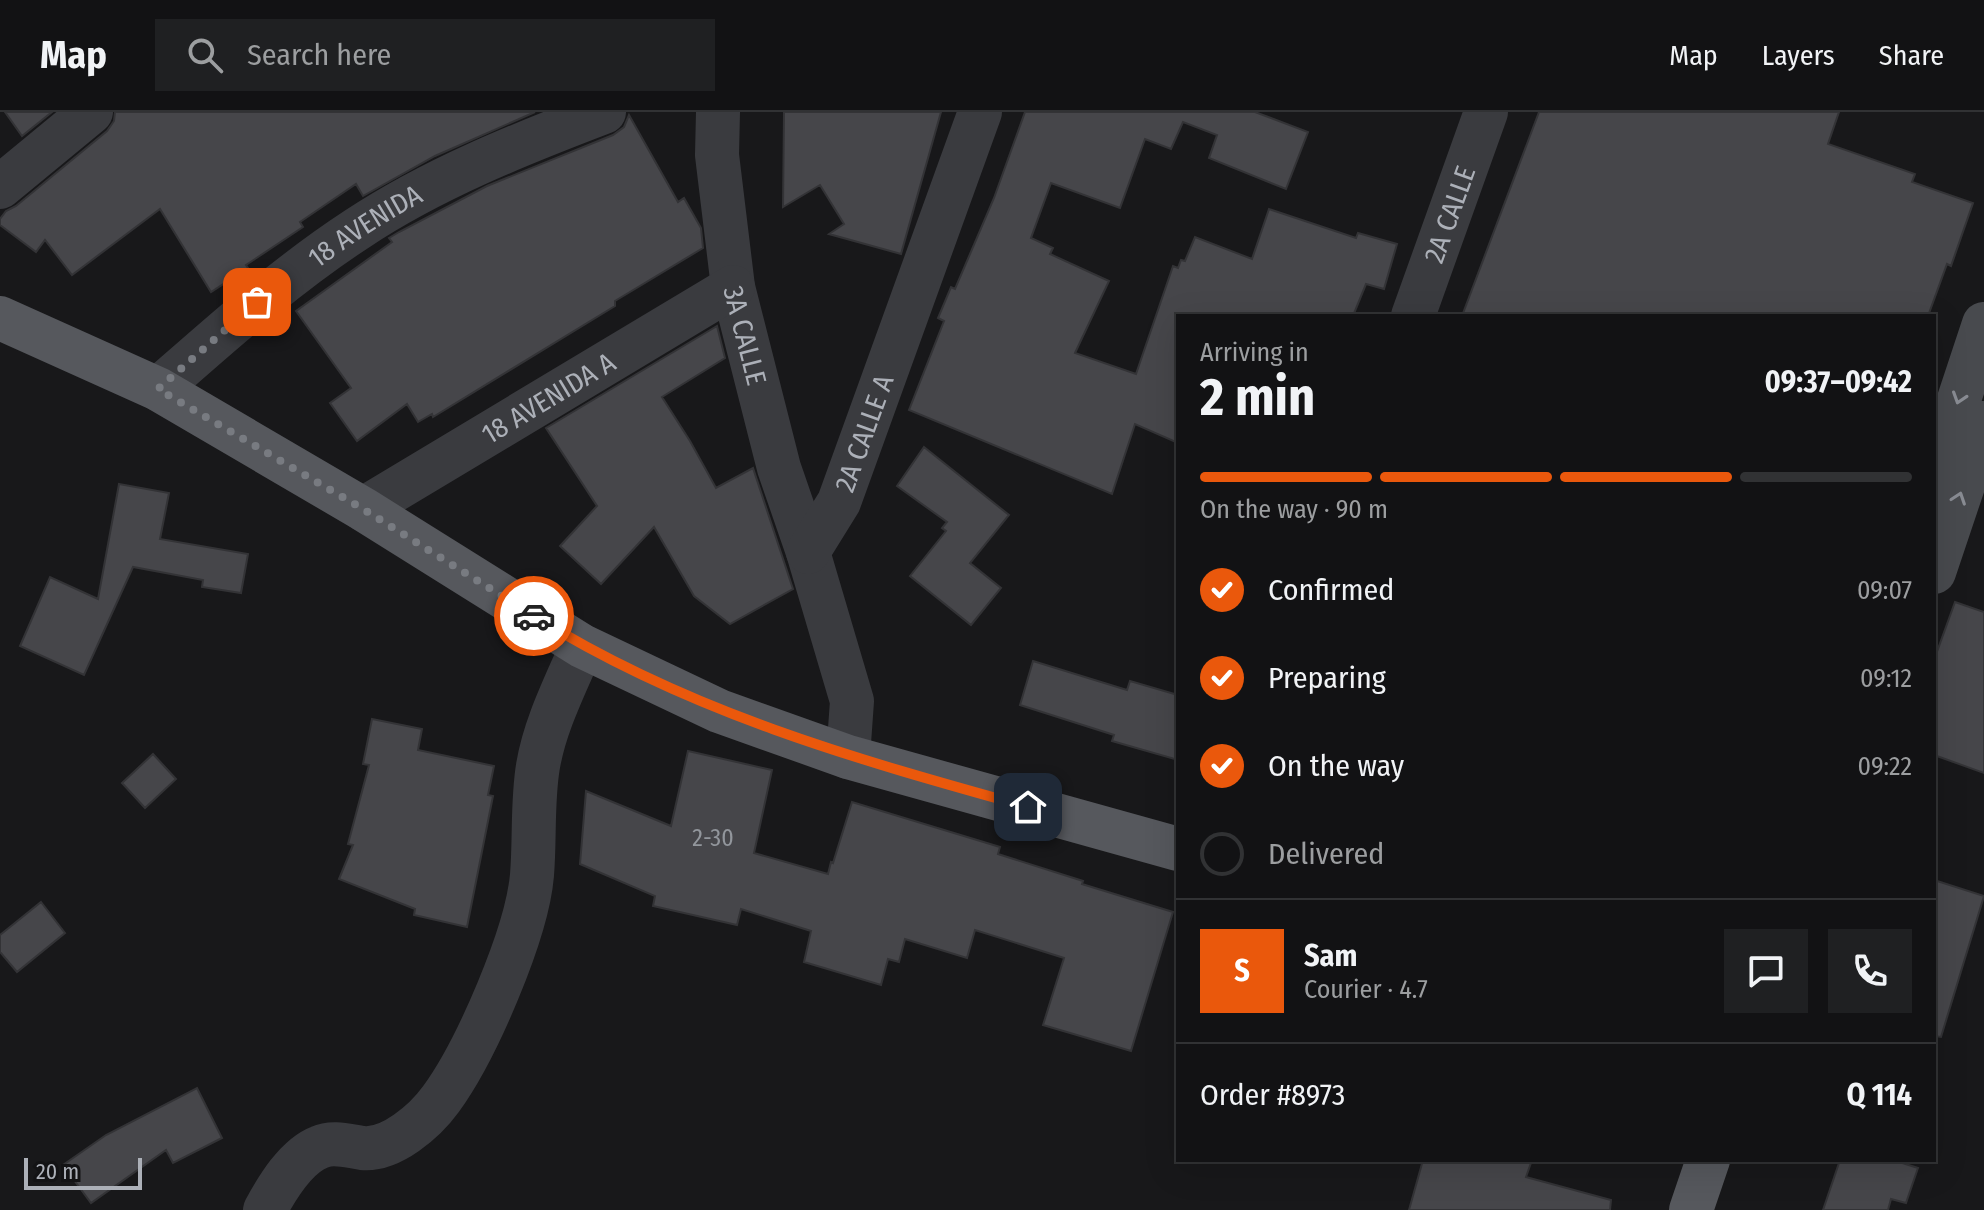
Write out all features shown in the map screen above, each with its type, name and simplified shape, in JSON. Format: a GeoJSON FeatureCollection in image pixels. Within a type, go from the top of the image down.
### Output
{"type":"FeatureCollection","features":[{"type":"Feature","properties":{"kind":"main road"},"geometry":{"type":"LineString","coordinates":[[0,318],[158,389],[363,509],[582,646],[719,711],[848,757],[1176,848]]}},
{"type":"Feature","properties":{"kind":"main road"},"geometry":{"type":"LineString","coordinates":[[1936,469],[1984,324]]}},
{"type":"Feature","properties":{"kind":"main road"},"geometry":{"type":"LineString","coordinates":[[1936,566],[1984,423]]}},
{"type":"Feature","properties":{"kind":"street"},"geometry":{"type":"LineString","coordinates":[[0,187],[91,112]]}},
{"type":"Feature","properties":{"kind":"street","name":"18 AVENIDA"},"geometry":{"type":"LineString","coordinates":[[158,389],[257,302],[359,227],[441,182],[604,112]]}},
{"type":"Feature","properties":{"kind":"street","name":"3A CALLE"},"geometry":{"type":"LineString","coordinates":[[718,112],[717,155],[733,287],[779,468],[808,552]]}},
{"type":"Feature","properties":{"kind":"street","name":"2A CALLE A"},"geometry":{"type":"LineString","coordinates":[[808,552],[839,502],[980,112]]}},
{"type":"Feature","properties":{"kind":"street","name":"2A CALLE"},"geometry":{"type":"LineString","coordinates":[[1414,314],[1486,112]]}},
{"type":"Feature","properties":{"kind":"street","name":"18 AVENIDA A"},"geometry":{"type":"LineString","coordinates":[[363,509],[733,287]]}},
{"type":"Feature","properties":{"kind":"street"},"geometry":{"type":"LineString","coordinates":[[808,552],[852,701],[848,757]]}},
{"type":"Feature","properties":{"kind":"street"},"geometry":{"type":"LineString","coordinates":[[265,1210],[299,1161],[322,1146],[336,1144],[376,1149],[391,1144],[404,1134],[440,1100],[471,1047],[522,925],[532,876],[532,823],[538,764],[549,727],[582,646]]}},
{"type":"Feature","properties":{"kind":"building"},"geometry":{"type":"Polygon","coordinates":[[[5,112],[52,112],[22,136],[5,112]]]}},
{"type":"Feature","properties":{"kind":"building"},"geometry":{"type":"Polygon","coordinates":[[[115,112],[535,112],[435,156],[363,196],[356,184],[300,222],[303,227],[211,292],[160,209],[72,275],[45,240],[36,252],[0,225],[6,211],[107,131],[114,121],[115,112]]]}},
{"type":"Feature","properties":{"kind":"building"},"geometry":{"type":"Polygon","coordinates":[[[784,112],[941,112],[901,254],[829,234],[844,224],[820,185],[783,207],[784,112]]]}},
{"type":"Feature","properties":{"kind":"building"},"geometry":{"type":"Polygon","coordinates":[[[1025,112],[1255,112],[1308,132],[1286,189],[1209,158],[1217,135],[1183,122],[1171,149],[1145,139],[1120,208],[1051,183],[1031,238],[1053,248],[1050,254],[1109,281],[1075,353],[1136,374],[1173,266],[1178,268],[1181,260],[1185,261],[1195,237],[1252,259],[1269,209],[1356,238],[1358,233],[1397,244],[1384,289],[1366,284],[1354,314],[1176,314],[1176,442],[1135,424],[1112,494],[909,410],[944,321],[938,318],[951,287],[955,289],[994,198],[1025,112]]]}},
{"type":"Feature","properties":{"kind":"building"},"geometry":{"type":"Polygon","coordinates":[[[1539,112],[1839,112],[1828,144],[1915,174],[1912,182],[1973,203],[1951,266],[1947,264],[1929,314],[1463,314],[1539,112]]]}},
{"type":"Feature","properties":{"kind":"building"},"geometry":{"type":"Polygon","coordinates":[[[629,115],[678,202],[684,198],[701,228],[703,248],[615,301],[615,306],[433,417],[432,414],[418,422],[407,404],[357,441],[330,403],[351,388],[296,311],[392,242],[389,238],[399,232],[487,186],[613,135],[624,127],[629,115]]]}},
{"type":"Feature","properties":{"kind":"building"},"geometry":{"type":"Polygon","coordinates":[[[717,326],[725,358],[662,397],[716,488],[753,468],[793,589],[730,624],[694,596],[654,527],[601,584],[560,546],[597,506],[546,428],[717,326]]]}},
{"type":"Feature","properties":{"kind":"building"},"geometry":{"type":"Polygon","coordinates":[[[924,447],[1009,515],[970,563],[1001,588],[971,625],[910,576],[946,531],[942,528],[947,522],[897,486],[924,447]]]}},
{"type":"Feature","properties":{"kind":"building"},"geometry":{"type":"Polygon","coordinates":[[[119,484],[169,493],[160,539],[248,554],[241,593],[202,587],[203,580],[133,567],[84,675],[20,646],[50,577],[98,599],[119,484]]]}},
{"type":"Feature","properties":{"kind":"building"},"geometry":{"type":"Polygon","coordinates":[[[1955,602],[1984,612],[1984,773],[1936,756],[1936,654],[1955,602]]]}},
{"type":"Feature","properties":{"kind":"building"},"geometry":{"type":"Polygon","coordinates":[[[1033,661],[1127,690],[1130,681],[1176,694],[1176,759],[1112,741],[1114,735],[1020,705],[1033,661]]]}},
{"type":"Feature","properties":{"kind":"building"},"geometry":{"type":"Polygon","coordinates":[[[372,719],[422,729],[418,750],[494,766],[488,795],[493,796],[467,927],[414,915],[415,909],[339,879],[353,845],[348,844],[369,765],[363,764],[372,719]]]}},
{"type":"Feature","properties":{"kind":"building"},"geometry":{"type":"Polygon","coordinates":[[[688,751],[772,770],[754,853],[828,874],[852,802],[1000,847],[998,854],[1173,912],[1131,1051],[1043,1025],[1064,958],[975,930],[967,958],[905,939],[899,962],[888,959],[881,985],[804,962],[811,931],[741,909],[737,925],[653,906],[655,896],[580,864],[586,791],[671,826],[688,751]]]}},
{"type":"Feature","properties":{"kind":"building"},"geometry":{"type":"Polygon","coordinates":[[[153,754],[176,779],[145,808],[122,783],[153,754]]]}},
{"type":"Feature","properties":{"kind":"building"},"geometry":{"type":"Polygon","coordinates":[[[1936,881],[1984,896],[1941,1037],[1936,1036],[1936,881]]]}},
{"type":"Feature","properties":{"kind":"building"},"geometry":{"type":"Polygon","coordinates":[[[41,902],[65,933],[17,972],[0,952],[0,935],[41,902]]]}},
{"type":"Feature","properties":{"kind":"building"},"geometry":{"type":"Polygon","coordinates":[[[197,1088],[222,1138],[173,1163],[166,1150],[91,1203],[63,1165],[106,1135],[197,1088]]]}},
{"type":"Feature","properties":{"kind":"building"},"geometry":{"type":"Polygon","coordinates":[[[1422,1162],[1531,1162],[1526,1177],[1611,1200],[1610,1210],[1409,1210],[1422,1162]]]}},
{"type":"Feature","properties":{"kind":"building"},"geometry":{"type":"Polygon","coordinates":[[[1839,1162],[1899,1162],[1918,1168],[1906,1203],[1891,1199],[1888,1210],[1823,1210],[1839,1162]]]}},
{"type":"Feature","properties":{"kind":"way so far"},"geometry":{"type":"LineString","coordinates":[[257,302],[158,389],[363,509],[534,616]]}},
{"type":"Feature","properties":{"kind":"route"},"geometry":{"type":"LineString","coordinates":[[534,616],[582,646],[719,711],[848,757],[1028,807]]}}]}
